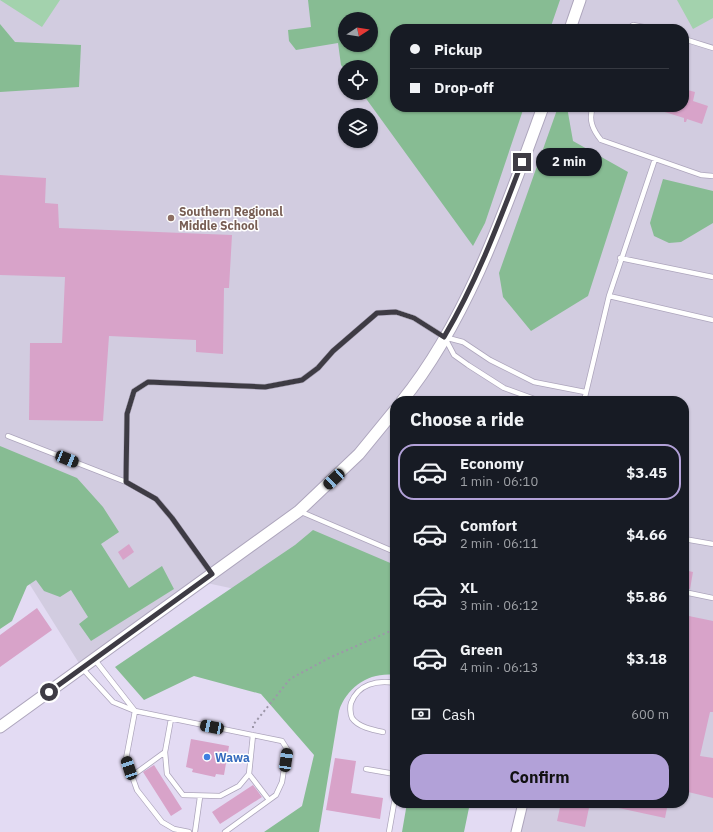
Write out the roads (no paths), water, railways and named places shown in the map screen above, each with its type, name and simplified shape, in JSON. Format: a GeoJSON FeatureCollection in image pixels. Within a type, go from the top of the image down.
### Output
{"type":"FeatureCollection","features":[{"type":"Feature","properties":{"kind":"street"},"geometry":{"type":"LineString","coordinates":[[572,24],[580,0]]}},
{"type":"Feature","properties":{"kind":"street"},"geometry":{"type":"LineString","coordinates":[[406,396],[414,386],[444,337],[462,305],[484,259],[541,112]]}},
{"type":"Feature","properties":{"kind":"street"},"geometry":{"type":"LineString","coordinates":[[0,727],[299,511],[359,454],[390,416]]}},
{"type":"Feature","properties":{"kind":"street"},"geometry":{"type":"LineString","coordinates":[[516,832],[522,808]]}},
{"type":"Feature","properties":{"kind":"lane"},"geometry":{"type":"LineString","coordinates":[[689,41],[713,48]]}},
{"type":"Feature","properties":{"kind":"lane"},"geometry":{"type":"LineString","coordinates":[[591,112],[592,129],[601,140],[701,175],[713,176]]}},
{"type":"Feature","properties":{"kind":"lane"},"geometry":{"type":"LineString","coordinates":[[585,396],[609,296],[620,258],[655,159]]}},
{"type":"Feature","properties":{"kind":"lane"},"geometry":{"type":"LineString","coordinates":[[620,258],[713,277]]}},
{"type":"Feature","properties":{"kind":"lane"},"geometry":{"type":"LineString","coordinates":[[609,296],[713,320]]}},
{"type":"Feature","properties":{"kind":"lane"},"geometry":{"type":"LineString","coordinates":[[126,482],[127,414],[134,391],[148,382],[265,387],[302,380],[318,368],[333,351],[377,313],[396,312],[414,318],[444,337],[463,342],[490,360],[534,382],[585,392]]}},
{"type":"Feature","properties":{"kind":"lane"},"geometry":{"type":"LineString","coordinates":[[444,337],[454,355],[504,388],[526,396]]}},
{"type":"Feature","properties":{"kind":"lane"},"geometry":{"type":"LineString","coordinates":[[8,436],[126,482],[156,499],[172,518],[212,574]]}},
{"type":"Feature","properties":{"kind":"lane"},"geometry":{"type":"LineString","coordinates":[[299,511],[390,550]]}},
{"type":"Feature","properties":{"kind":"lane"},"geometry":{"type":"LineString","coordinates":[[689,540],[713,544]]}},
{"type":"Feature","properties":{"kind":"lane"},"geometry":{"type":"LineString","coordinates":[[689,593],[713,598]]}},
{"type":"Feature","properties":{"kind":"lane"},"geometry":{"type":"LineString","coordinates":[[94,659],[135,711],[126,759],[137,790],[162,822],[174,829],[189,832]]}},
{"type":"Feature","properties":{"kind":"lane"},"geometry":{"type":"LineString","coordinates":[[82,668],[114,702],[135,711],[282,741],[287,749],[282,782],[276,795],[225,832]]}},
{"type":"Feature","properties":{"kind":"lane"},"geometry":{"type":"LineString","coordinates":[[383,732],[367,728],[352,718],[350,706],[356,692],[362,687],[381,682],[390,683]]}},
{"type":"Feature","properties":{"kind":"lane"},"geometry":{"type":"LineString","coordinates":[[171,719],[165,752],[167,774],[183,795],[200,797],[220,796],[239,786],[249,774],[253,735]]}},
{"type":"Feature","properties":{"kind":"lane"},"geometry":{"type":"LineString","coordinates":[[132,776],[165,752]]}},
{"type":"Feature","properties":{"kind":"lane"},"geometry":{"type":"LineString","coordinates":[[366,769],[390,773]]}},
{"type":"Feature","properties":{"kind":"lane"},"geometry":{"type":"LineString","coordinates":[[249,774],[269,800]]}},
{"type":"Feature","properties":{"kind":"lane"},"geometry":{"type":"LineString","coordinates":[[195,832],[200,797]]}},
{"type":"Feature","properties":{"kind":"lane"},"geometry":{"type":"LineString","coordinates":[[389,832],[393,808]]}},
{"type":"Feature","properties":{"kind":"place","name":"Southern Regional Middle School"},"geometry":{"type":"Point","coordinates":[171,218]}},
{"type":"Feature","properties":{"kind":"place","name":"Wawa"},"geometry":{"type":"Point","coordinates":[207,757]}}]}
